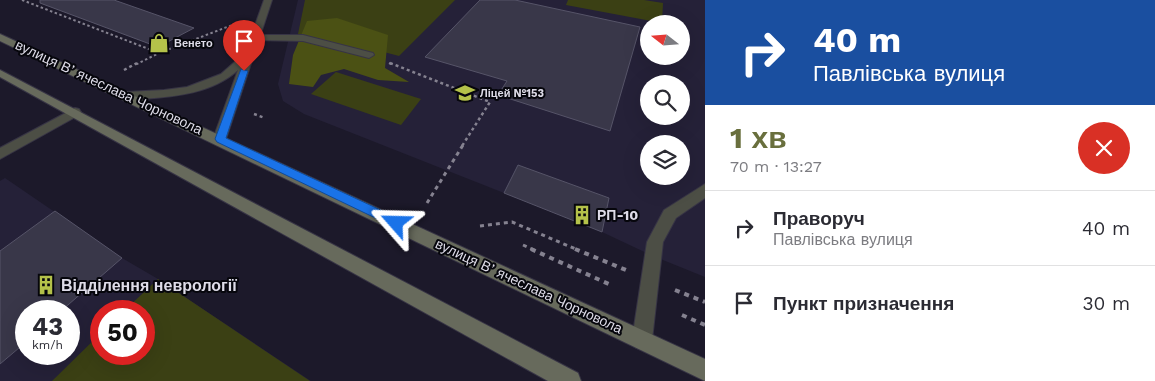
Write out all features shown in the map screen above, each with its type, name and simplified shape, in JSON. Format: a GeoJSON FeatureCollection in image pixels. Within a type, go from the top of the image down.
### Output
{"type":"FeatureCollection","features":[{"type":"Feature","properties":{"kind":"main road","name":"вулиця Вʼячеслава Чорновола"},"geometry":{"type":"LineString","coordinates":[[0,37],[220,139],[705,370]]}},
{"type":"Feature","properties":{"kind":"main road"},"geometry":{"type":"LineString","coordinates":[[0,73],[570,381]]}},
{"type":"Feature","properties":{"kind":"street"},"geometry":{"type":"LineString","coordinates":[[220,139],[268,0]]}},
{"type":"Feature","properties":{"kind":"street"},"geometry":{"type":"LineString","coordinates":[[255,38],[304,38],[369,55]]}},
{"type":"Feature","properties":{"kind":"street"},"geometry":{"type":"LineString","coordinates":[[126,96],[167,95],[199,88],[226,75],[249,54]]}},
{"type":"Feature","properties":{"kind":"street"},"geometry":{"type":"LineString","coordinates":[[0,154],[75,112]]}},
{"type":"Feature","properties":{"kind":"street"},"geometry":{"type":"LineString","coordinates":[[642,340],[655,242],[670,214],[705,190]]}},
{"type":"Feature","properties":{"kind":"path"},"geometry":{"type":"LineString","coordinates":[[22,0],[159,53]]}},
{"type":"Feature","properties":{"kind":"path"},"geometry":{"type":"LineString","coordinates":[[122,72],[159,53],[239,23]]}},
{"type":"Feature","properties":{"kind":"path"},"geometry":{"type":"LineString","coordinates":[[369,55],[490,102],[427,203]]}},
{"type":"Feature","properties":{"kind":"path"},"geometry":{"type":"LineString","coordinates":[[480,226],[512,222],[705,302]]}},
{"type":"Feature","properties":{"kind":"path"},"geometry":{"type":"LineString","coordinates":[[523,245],[611,284]]}},
{"type":"Feature","properties":{"kind":"path"},"geometry":{"type":"LineString","coordinates":[[682,315],[705,324]]}},
{"type":"Feature","properties":{"kind":"shaded area","name":"Ліцей №153"},"geometry":{"type":"Polygon","coordinates":[[[298,0],[705,0],[705,277],[653,256],[602,232],[609,198],[518,165],[504,193],[304,114],[283,101],[278,84],[298,0]]]}},
{"type":"Feature","properties":{"kind":"shaded area"},"geometry":{"type":"Polygon","coordinates":[[[5,178],[122,258],[158,279],[311,381],[0,381],[0,181],[5,178]]]}},
{"type":"Feature","properties":{"kind":"green space"},"geometry":{"type":"Polygon","coordinates":[[[305,0],[455,0],[399,56],[316,34],[298,34],[305,0]]]}},
{"type":"Feature","properties":{"kind":"green space"},"geometry":{"type":"Polygon","coordinates":[[[568,0],[644,0],[663,3],[662,15],[640,15],[640,19],[566,5],[568,0]]]}},
{"type":"Feature","properties":{"kind":"green space"},"geometry":{"type":"Polygon","coordinates":[[[337,18],[388,35],[385,68],[409,82],[378,80],[344,69],[321,75],[313,87],[289,84],[293,55],[307,21],[337,18]]]}},
{"type":"Feature","properties":{"kind":"green space"},"geometry":{"type":"Polygon","coordinates":[[[336,72],[421,99],[401,125],[311,94],[336,72]]]}},
{"type":"Feature","properties":{"kind":"green space"},"geometry":{"type":"Polygon","coordinates":[[[158,279],[310,381],[52,381],[68,365],[80,365],[80,354],[90,344],[90,365],[155,365],[155,300],[136,300],[158,279]]]}},
{"type":"Feature","properties":{"kind":"building"},"geometry":{"type":"Polygon","coordinates":[[[40,0],[114,0],[194,28],[158,47],[40,3],[40,0]]]}},
{"type":"Feature","properties":{"kind":"building"},"geometry":{"type":"Polygon","coordinates":[[[480,0],[515,0],[640,27],[610,131],[498,95],[507,81],[425,57],[480,0]]]}},
{"type":"Feature","properties":{"kind":"building","name":"РП-10"},"geometry":{"type":"Polygon","coordinates":[[[518,165],[609,198],[602,232],[504,193],[518,165]]]}},
{"type":"Feature","properties":{"kind":"building","name":"Відділення неврології"},"geometry":{"type":"Polygon","coordinates":[[[55,211],[122,258],[74,300],[15,300],[15,351],[0,364],[0,251],[55,211]]]}},
{"type":"Feature","properties":{"kind":"place","name":"Венето"},"geometry":{"type":"Point","coordinates":[159,43]}},
{"type":"Feature","properties":{"kind":"place","name":"Ліцей №153"},"geometry":{"type":"Point","coordinates":[465,93]}},
{"type":"Feature","properties":{"kind":"place","name":"РП-10"},"geometry":{"type":"Point","coordinates":[582,215]}},
{"type":"Feature","properties":{"kind":"place","name":"Відділення неврології"},"geometry":{"type":"Point","coordinates":[46,285]}},
{"type":"Feature","properties":{"kind":"route"},"geometry":{"type":"LineString","coordinates":[[244,71],[220,139],[396,223]]}}]}
